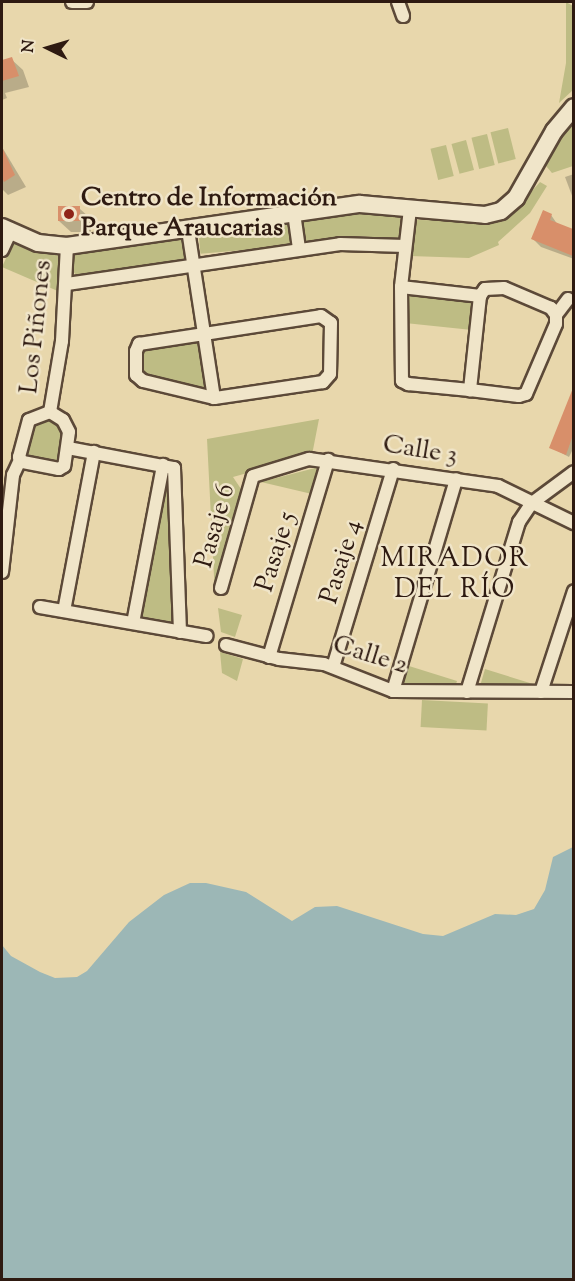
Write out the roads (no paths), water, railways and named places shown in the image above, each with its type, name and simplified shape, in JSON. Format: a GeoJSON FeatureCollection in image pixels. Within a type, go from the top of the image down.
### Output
{"type":"FeatureCollection","features":[{"type":"Feature","properties":{"kind":"street"},"geometry":{"type":"LineString","coordinates":[[73,3],[87,2]]}},
{"type":"Feature","properties":{"kind":"street"},"geometry":{"type":"LineString","coordinates":[[398,2],[403,16]]}},
{"type":"Feature","properties":{"kind":"street"},"geometry":{"type":"LineString","coordinates":[[2,250],[6,230],[38,243],[67,246],[360,204],[476,216],[510,205],[534,171],[554,131],[573,107]]}},
{"type":"Feature","properties":{"kind":"street"},"geometry":{"type":"LineString","coordinates":[[410,209],[401,287],[402,381],[470,390],[519,396],[529,392],[556,324],[556,315],[551,308],[499,287],[485,289],[480,296],[470,390]]}},
{"type":"Feature","properties":{"kind":"street"},"geometry":{"type":"LineString","coordinates":[[294,213],[300,249]]}},
{"type":"Feature","properties":{"kind":"street"},"geometry":{"type":"LineString","coordinates":[[188,230],[214,398]]}},
{"type":"Feature","properties":{"kind":"street"},"geometry":{"type":"LineString","coordinates":[[67,284],[300,249],[362,242],[405,246]]}},
{"type":"Feature","properties":{"kind":"street","name":"Los Piñones"},"geometry":{"type":"LineString","coordinates":[[50,412],[62,341],[67,284],[67,246]]}},
{"type":"Feature","properties":{"kind":"street"},"geometry":{"type":"LineString","coordinates":[[401,287],[480,296]]}},
{"type":"Feature","properties":{"kind":"street"},"geometry":{"type":"LineString","coordinates":[[556,315],[568,299]]}},
{"type":"Feature","properties":{"kind":"street"},"geometry":{"type":"LineString","coordinates":[[321,316],[331,323],[330,374],[325,381],[214,398],[143,381],[136,373],[140,344],[204,334],[321,316]]}},
{"type":"Feature","properties":{"kind":"street"},"geometry":{"type":"LineString","coordinates":[[2,572],[6,517],[13,476],[20,460],[28,420],[50,412],[68,427],[68,448],[61,469],[20,460]]}},
{"type":"Feature","properties":{"kind":"street"},"geometry":{"type":"LineString","coordinates":[[68,448],[163,465],[176,472],[180,632]]}},
{"type":"Feature","properties":{"kind":"street"},"geometry":{"type":"LineString","coordinates":[[64,611],[94,452]]}},
{"type":"Feature","properties":{"kind":"street","name":"Calle 3"},"geometry":{"type":"LineString","coordinates":[[254,476],[303,460],[328,460],[393,469],[498,486],[573,523]]}},
{"type":"Feature","properties":{"kind":"street","name":"Pasaje 5"},"geometry":{"type":"LineString","coordinates":[[269,657],[328,460]]}},
{"type":"Feature","properties":{"kind":"street"},"geometry":{"type":"LineString","coordinates":[[133,623],[163,465]]}},
{"type":"Feature","properties":{"kind":"street","name":"Pasaje 4"},"geometry":{"type":"LineString","coordinates":[[333,667],[393,469]]}},
{"type":"Feature","properties":{"kind":"street"},"geometry":{"type":"LineString","coordinates":[[467,692],[516,530],[532,503],[573,472]]}},
{"type":"Feature","properties":{"kind":"street","name":"Pasaje 6"},"geometry":{"type":"LineString","coordinates":[[221,588],[254,476]]}},
{"type":"Feature","properties":{"kind":"street"},"geometry":{"type":"LineString","coordinates":[[393,691],[456,479]]}},
{"type":"Feature","properties":{"kind":"street"},"geometry":{"type":"LineString","coordinates":[[541,692],[573,591]]}},
{"type":"Feature","properties":{"kind":"street"},"geometry":{"type":"LineString","coordinates":[[40,607],[207,636]]}},
{"type":"Feature","properties":{"kind":"street","name":"Calle 2"},"geometry":{"type":"LineString","coordinates":[[226,645],[269,657],[333,667],[393,691],[573,692]]}},
{"type":"Feature","properties":{"kind":"water"},"geometry":{"type":"Polygon","coordinates":[[[573,847],[573,1279],[2,1279],[2,945],[11,956],[40,972],[55,978],[77,977],[87,971],[129,922],[164,895],[190,883],[206,883],[246,892],[292,921],[315,907],[337,906],[423,934],[443,936],[495,914],[516,915],[534,909],[545,890],[553,857],[573,847]]]}},
{"type":"Feature","properties":{"kind":"place","name":"Centro de Información Parque Araucarias"},"geometry":{"type":"Point","coordinates":[69,214]}},
{"type":"Feature","properties":{"kind":"district","name":"MIRADOR DEL RÍO"},"geometry":{"type":"Point","coordinates":[455,574]}}]}
